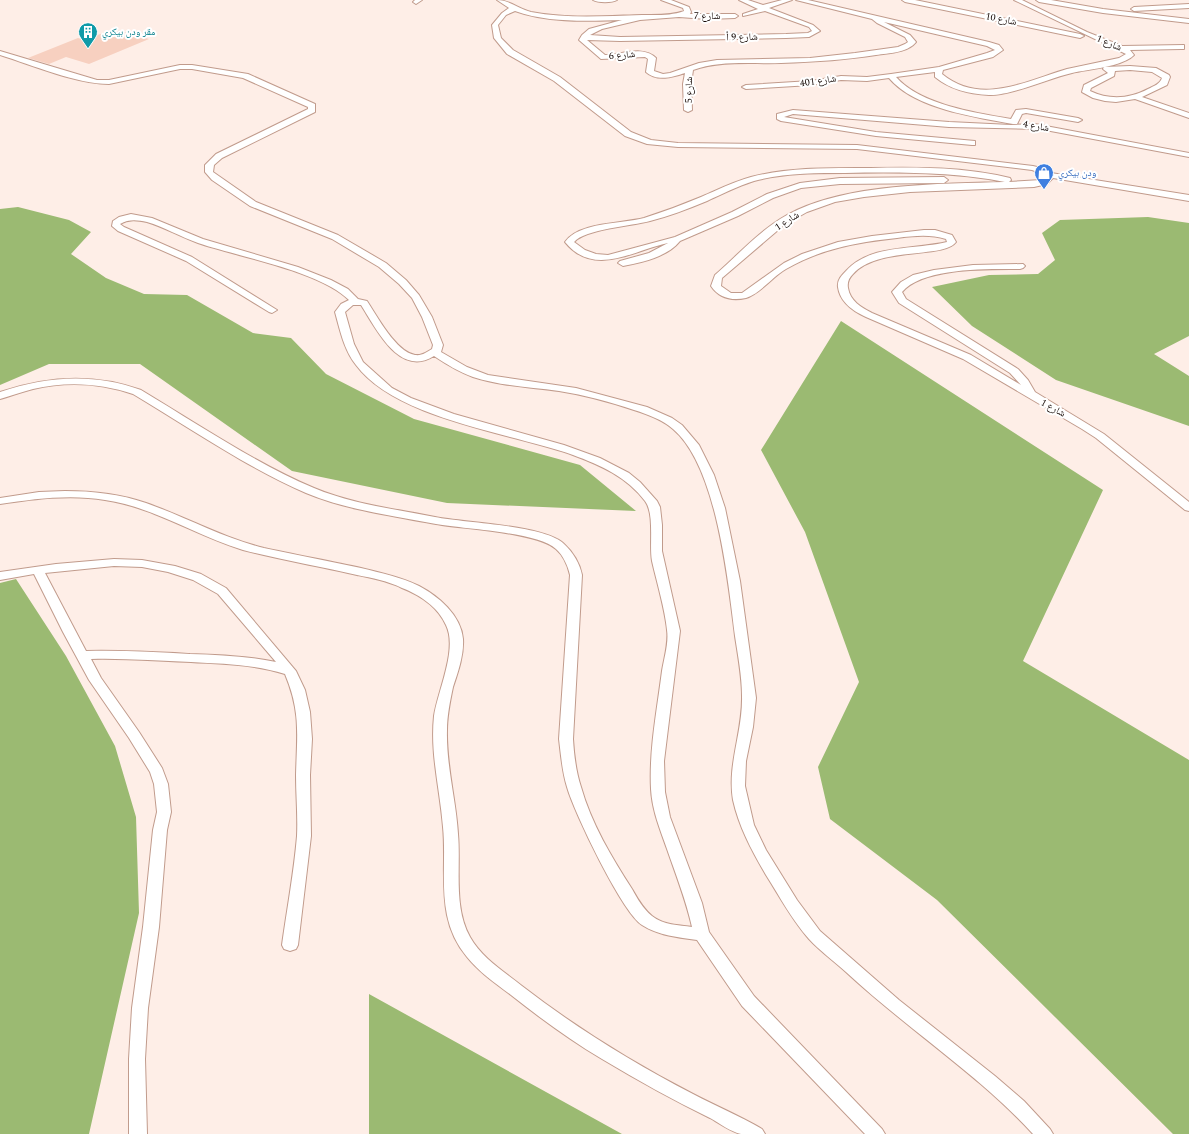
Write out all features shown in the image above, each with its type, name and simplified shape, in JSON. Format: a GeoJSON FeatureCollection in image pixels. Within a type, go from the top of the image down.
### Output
{"type":"FeatureCollection","features":[{"type":"Feature","properties":{"kind":"street"},"geometry":{"type":"LineString","coordinates":[[500,0],[514,9],[557,17],[641,17]]}},
{"type":"Feature","properties":{"kind":"street"},"geometry":{"type":"LineString","coordinates":[[596,0],[614,0]]}},
{"type":"Feature","properties":{"kind":"street"},"geometry":{"type":"LineString","coordinates":[[664,0],[676,2],[688,10],[688,12],[679,15]]}},
{"type":"Feature","properties":{"kind":"street","name":"شارع 9 أ"},"geometry":{"type":"LineString","coordinates":[[584,36],[593,38],[620,39],[758,37],[800,36],[817,32],[811,26],[742,0]]}},
{"type":"Feature","properties":{"kind":"street"},"geometry":{"type":"LineString","coordinates":[[745,15],[789,0]]}},
{"type":"Feature","properties":{"kind":"street"},"geometry":{"type":"LineString","coordinates":[[689,70],[701,65],[715,62],[787,61],[852,56],[899,49],[908,46],[912,42],[908,36],[879,22],[875,18],[826,3],[799,0]]}},
{"type":"Feature","properties":{"kind":"street","name":"شارع 10"},"geometry":{"type":"LineString","coordinates":[[905,0],[1097,38]]}},
{"type":"Feature","properties":{"kind":"street","name":"شارع 1"},"geometry":{"type":"LineString","coordinates":[[1017,0],[1097,38],[1122,48],[1130,55],[1124,59],[1070,71]]}},
{"type":"Feature","properties":{"kind":"street"},"geometry":{"type":"LineString","coordinates":[[1039,0],[1103,11],[1189,21]]}},
{"type":"Feature","properties":{"kind":"street"},"geometry":{"type":"LineString","coordinates":[[1103,11],[1189,6]]}},
{"type":"Feature","properties":{"kind":"street"},"geometry":{"type":"LineString","coordinates":[[514,9],[500,17],[495,25],[495,33],[504,48],[517,57],[557,78],[628,134],[642,140],[658,144],[678,145],[857,147],[1033,168],[1046,172],[1049,175],[1189,198]]}},
{"type":"Feature","properties":{"kind":"street","name":"شارع 7"},"geometry":{"type":"LineString","coordinates":[[641,17],[679,15],[707,17],[735,16]]}},
{"type":"Feature","properties":{"kind":"street"},"geometry":{"type":"LineString","coordinates":[[584,36],[604,26],[641,17]]}},
{"type":"Feature","properties":{"kind":"street","name":"شارع 401"},"geometry":{"type":"LineString","coordinates":[[746,87],[811,83],[842,78],[867,79],[940,69],[990,55],[997,52],[999,48],[989,44],[875,18]]}},
{"type":"Feature","properties":{"kind":"street","name":"شارع 6"},"geometry":{"type":"LineString","coordinates":[[584,36],[583,40],[585,43],[604,57],[640,54],[648,55],[652,58],[650,71],[653,75],[664,76],[689,70]]}},
{"type":"Feature","properties":{"kind":"street"},"geometry":{"type":"LineString","coordinates":[[1122,48],[1182,47]]}},
{"type":"Feature","properties":{"kind":"street"},"geometry":{"type":"LineString","coordinates":[[0,53],[97,82],[109,82],[180,67],[213,70],[253,79],[312,106],[312,110],[219,156],[208,167],[209,171],[217,180],[226,184],[252,204],[331,235],[358,250],[387,270],[412,291],[422,309],[438,345],[434,352],[419,358],[405,356],[388,339],[364,303],[355,301],[345,291],[324,280],[294,269],[200,241],[149,220],[131,217],[122,219],[116,223],[116,226],[121,229],[189,259],[272,310]]}},
{"type":"Feature","properties":{"kind":"street"},"geometry":{"type":"LineString","coordinates":[[940,69],[938,75],[949,84],[965,90],[986,93],[1007,90],[1070,71]]}},
{"type":"Feature","properties":{"kind":"street","name":"شارع 1"},"geometry":{"type":"LineString","coordinates":[[1070,71],[1108,69],[1148,69],[1161,72],[1166,77],[1164,83],[1158,88],[1136,97],[1115,99],[1100,97],[1086,92],[1085,90],[1087,87],[1111,74],[1112,72],[1108,69]]}},
{"type":"Feature","properties":{"kind":"street","name":"شارع 5"},"geometry":{"type":"LineString","coordinates":[[688,110],[686,84],[689,77],[689,70]]}},
{"type":"Feature","properties":{"kind":"street","name":"شارع 4"},"geometry":{"type":"LineString","coordinates":[[891,76],[898,86],[918,97],[974,114],[1189,155]]}},
{"type":"Feature","properties":{"kind":"street"},"geometry":{"type":"LineString","coordinates":[[1136,97],[1189,114]]}},
{"type":"Feature","properties":{"kind":"street"},"geometry":{"type":"LineString","coordinates":[[1014,122],[1019,112],[1026,111],[1078,120]]}},
{"type":"Feature","properties":{"kind":"street"},"geometry":{"type":"LineString","coordinates":[[972,143],[876,134],[781,119],[780,116],[793,112],[958,126],[996,128],[1042,127]]}},
{"type":"Feature","properties":{"kind":"street"},"geometry":{"type":"LineString","coordinates":[[924,169],[968,173],[1021,183],[919,180],[840,181],[812,184],[791,188],[776,194],[735,214],[677,239],[660,242],[626,254],[603,259],[586,254],[569,242],[571,239],[585,232],[655,217],[697,202],[738,184],[776,174],[823,171],[924,169]]}},
{"type":"Feature","properties":{"kind":"street","name":"شارع 1"},"geometry":{"type":"LineString","coordinates":[[1049,175],[1050,177],[1044,182],[944,187],[870,193],[828,201],[799,212],[779,224],[718,278],[716,282],[718,290],[723,294],[738,296],[747,294],[756,289],[774,273],[791,262],[813,252],[834,245],[924,233],[935,233],[949,237],[952,242],[944,246],[884,254],[856,266],[849,271],[842,283],[847,299],[874,318],[967,357],[1100,436],[1189,508]]}},
{"type":"Feature","properties":{"kind":"street"},"geometry":{"type":"LineString","coordinates":[[623,263],[637,260],[659,252],[674,244],[677,239]]}},
{"type":"Feature","properties":{"kind":"street"},"geometry":{"type":"LineString","coordinates":[[1020,266],[992,266],[932,272],[920,275],[902,284],[897,292],[902,301],[1018,374],[1026,381],[1030,395]]}},
{"type":"Feature","properties":{"kind":"street"},"geometry":{"type":"LineString","coordinates":[[355,301],[345,305],[340,312],[349,344],[359,363],[388,390],[407,400],[450,416],[560,447],[596,460],[625,475],[644,492],[654,507],[656,551],[674,631],[657,761],[658,792],[663,817],[694,903],[702,934],[748,1001],[876,1134]]}},
{"type":"Feature","properties":{"kind":"street"},"geometry":{"type":"LineString","coordinates":[[434,352],[474,374],[508,382],[570,390],[604,397],[639,408],[661,417],[677,426],[688,437],[699,455],[711,482],[728,539],[748,691],[746,727],[739,761],[738,786],[747,825],[760,852],[804,922],[815,935],[893,1005],[989,1080],[1018,1106],[1044,1134]]}},
{"type":"Feature","properties":{"kind":"street"},"geometry":{"type":"LineString","coordinates":[[0,396],[36,385],[59,382],[99,382],[124,387],[137,392],[249,459],[311,491],[353,504],[445,522],[533,534],[560,546],[574,566],[576,575],[566,739],[568,761],[574,788],[586,818],[611,868],[635,906],[646,920],[661,928],[702,934]]}},
{"type":"Feature","properties":{"kind":"street"},"geometry":{"type":"LineString","coordinates":[[0,501],[21,497],[64,495],[94,495],[116,499],[155,510],[215,536],[246,546],[382,577],[413,588],[442,609],[449,618],[456,636],[454,657],[444,701],[440,732],[440,758],[452,832],[456,919],[461,936],[468,947],[501,978],[530,1002],[572,1033],[615,1059],[756,1134]]}},
{"type":"Feature","properties":{"kind":"street"},"geometry":{"type":"LineString","coordinates":[[0,576],[60,567],[146,563],[165,566],[199,577],[222,591],[290,671],[298,690],[303,712],[305,739],[303,775],[304,836],[290,945]]}},
{"type":"Feature","properties":{"kind":"street"},"geometry":{"type":"LineString","coordinates":[[38,570],[69,632],[83,654],[96,680],[157,772],[161,784],[164,812],[160,830],[151,927],[140,1008],[137,1059],[138,1134]]}},
{"type":"Feature","properties":{"kind":"street"},"geometry":{"type":"LineString","coordinates":[[83,654],[125,654],[247,661],[270,664],[290,671]]}},
{"type":"Feature","properties":{"kind":"green space"},"geometry":{"type":"Polygon","coordinates":[[[18,207],[69,220],[91,232],[71,254],[106,278],[144,294],[187,295],[253,333],[291,338],[326,374],[414,419],[580,465],[636,511],[447,503],[292,471],[140,364],[49,364],[0,385],[0,209],[18,207]]]}},
{"type":"Feature","properties":{"kind":"green space"},"geometry":{"type":"Polygon","coordinates":[[[1148,217],[1189,223],[1189,336],[1154,354],[1189,376],[1189,426],[1056,380],[972,326],[932,287],[989,275],[1038,274],[1055,260],[1042,233],[1060,220],[1148,217]]]}},
{"type":"Feature","properties":{"kind":"green space"},"geometry":{"type":"Polygon","coordinates":[[[841,321],[1103,490],[1023,661],[1189,760],[1189,1134],[1173,1134],[937,900],[830,819],[818,767],[859,682],[805,532],[761,450],[841,321]]]}},
{"type":"Feature","properties":{"kind":"green space"},"geometry":{"type":"Polygon","coordinates":[[[16,579],[66,656],[115,746],[136,817],[139,913],[89,1134],[0,1134],[0,583],[16,579]]]}},
{"type":"Feature","properties":{"kind":"green space"},"geometry":{"type":"Polygon","coordinates":[[[369,994],[622,1134],[369,1134],[369,994]]]}},
{"type":"Feature","properties":{"kind":"building","name":"مقر ودن بيكري"},"geometry":{"type":"Polygon","coordinates":[[[113,29],[149,39],[89,64],[66,57],[49,64],[28,58],[78,38],[85,40],[113,29]]]}},
{"type":"Feature","properties":{"kind":"place","name":"مقر ودن بيكري"},"geometry":{"type":"Point","coordinates":[88,49]}},
{"type":"Feature","properties":{"kind":"place","name":"ودن بيكري"},"geometry":{"type":"Point","coordinates":[1044,190]}}]}
